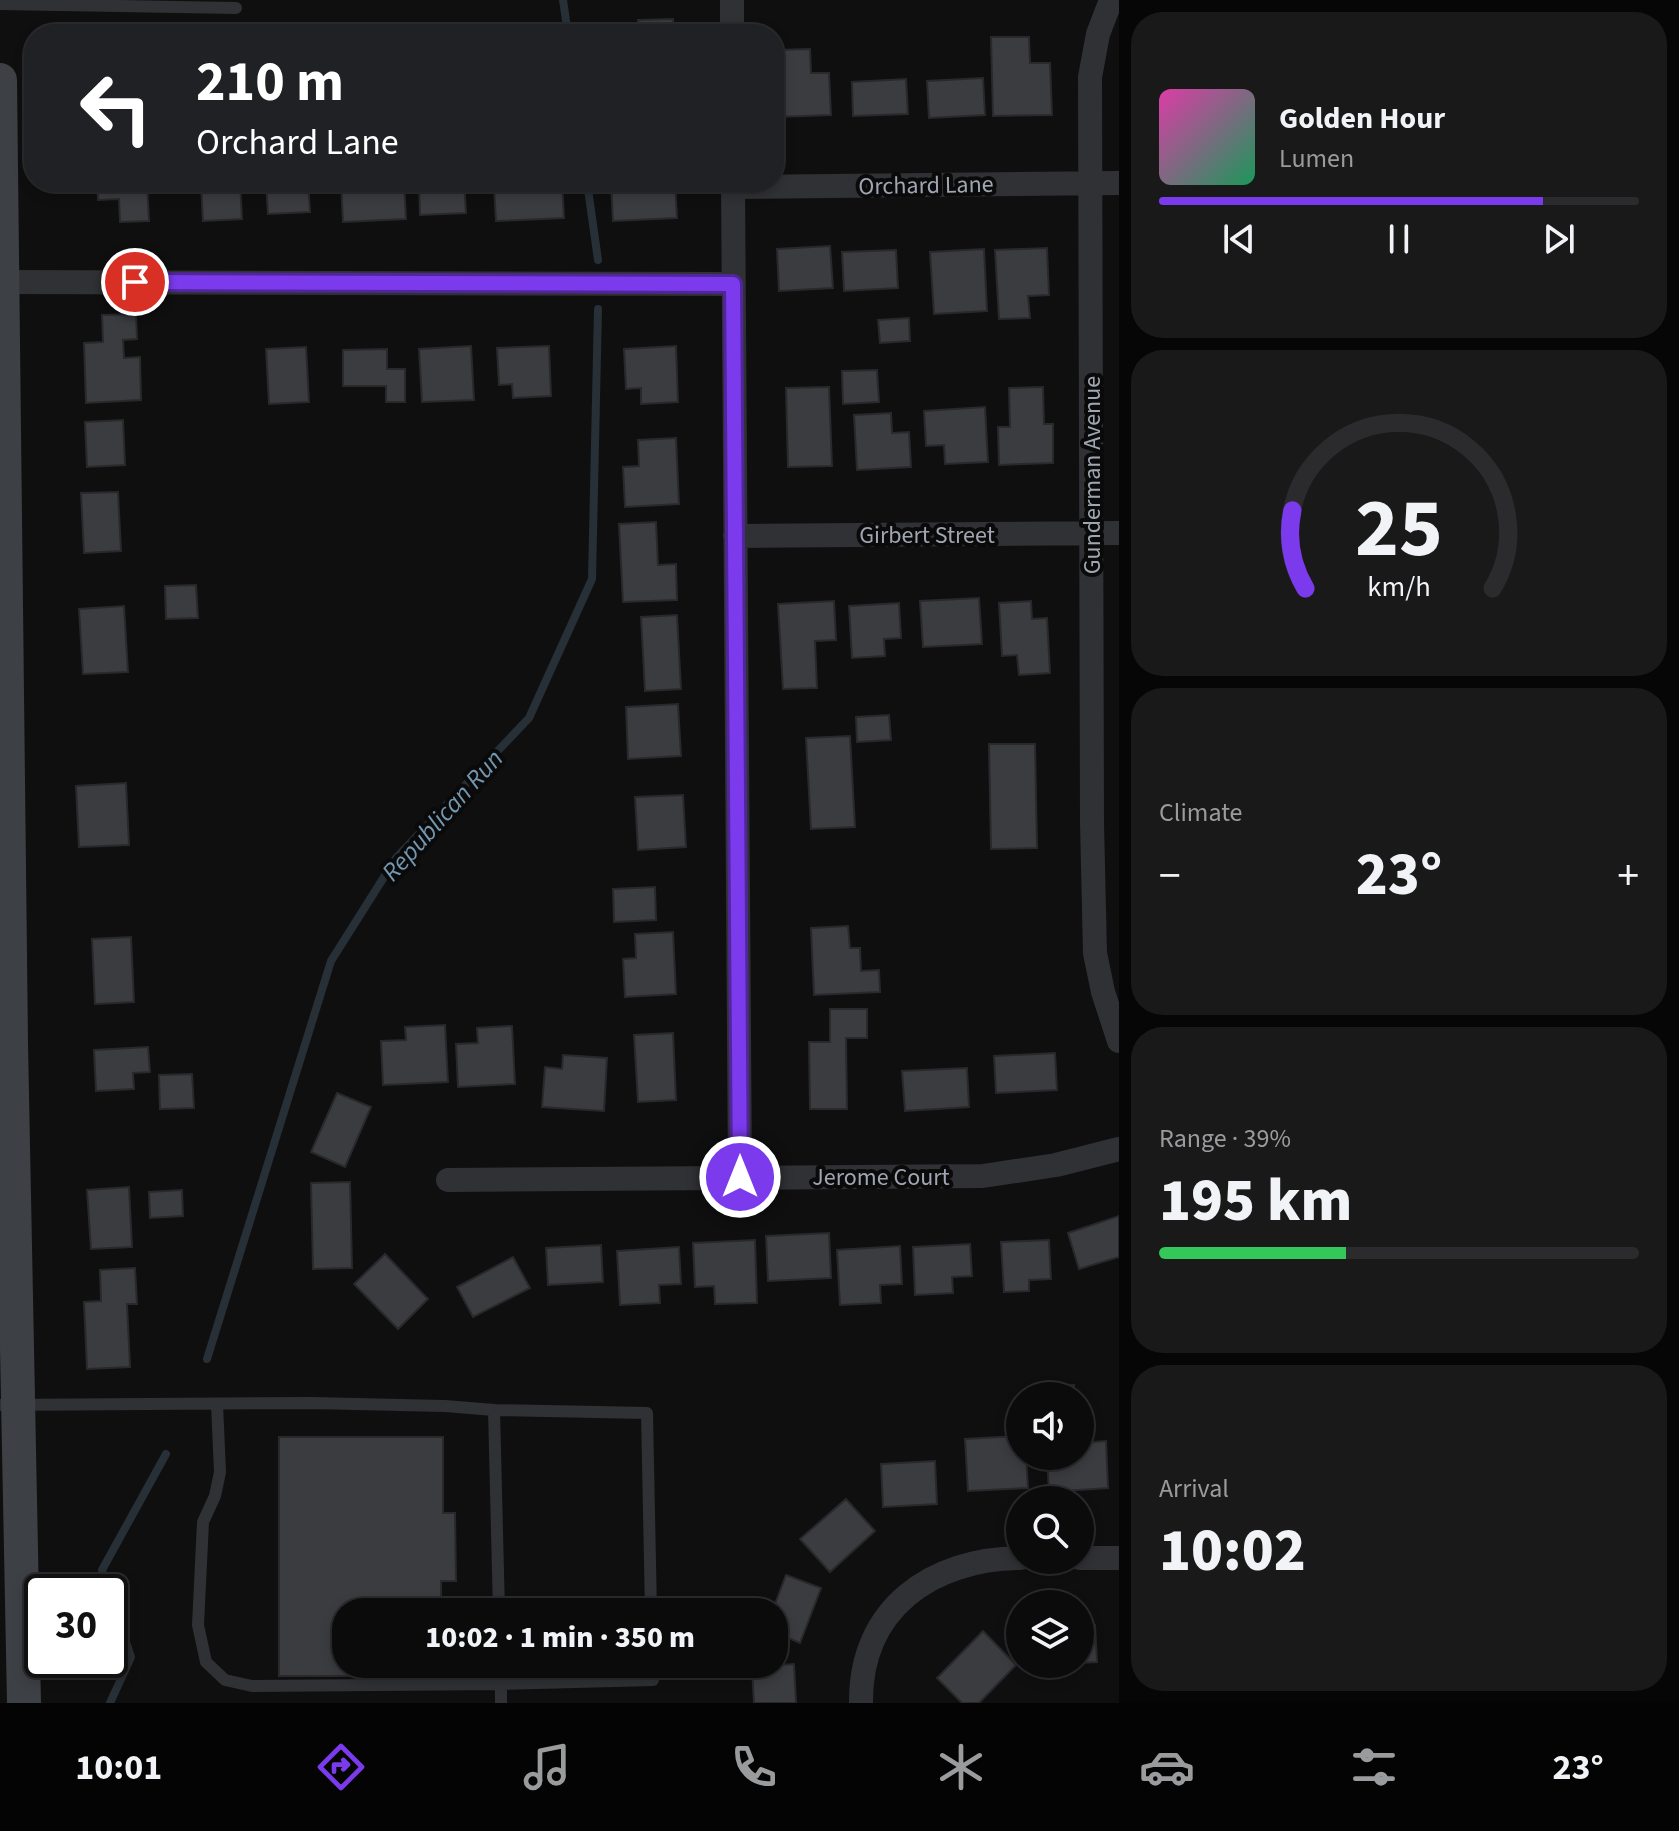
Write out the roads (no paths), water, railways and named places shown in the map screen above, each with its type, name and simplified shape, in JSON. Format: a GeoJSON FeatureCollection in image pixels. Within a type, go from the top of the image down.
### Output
{"type":"FeatureCollection","features":[{"type":"Feature","properties":{"kind":"main road"},"geometry":{"type":"LineString","coordinates":[[0,80],[9,1405],[24,1703]]}},
{"type":"Feature","properties":{"kind":"street"},"geometry":{"type":"LineString","coordinates":[[732,0],[732,24]]}},
{"type":"Feature","properties":{"kind":"street","name":"Gunderman Avenue"},"geometry":{"type":"LineString","coordinates":[[1111,0],[1098,34],[1090,77],[1092,823],[1095,953],[1103,992],[1119,1041]]}},
{"type":"Feature","properties":{"kind":"street","name":"Orchard Lane"},"geometry":{"type":"LineString","coordinates":[[784,185],[1119,183]]}},
{"type":"Feature","properties":{"kind":"street"},"geometry":{"type":"LineString","coordinates":[[733,192],[740,1177]]}},
{"type":"Feature","properties":{"kind":"street"},"geometry":{"type":"LineString","coordinates":[[2,282],[733,284]]}},
{"type":"Feature","properties":{"kind":"street","name":"Girbert Street"},"geometry":{"type":"LineString","coordinates":[[735,536],[1119,533]]}},
{"type":"Feature","properties":{"kind":"street","name":"Jerome Court"},"geometry":{"type":"LineString","coordinates":[[448,1180],[983,1176],[1056,1165],[1119,1149]]}},
{"type":"Feature","properties":{"kind":"street"},"geometry":{"type":"LineString","coordinates":[[1094,1558],[1119,1558]]}},
{"type":"Feature","properties":{"kind":"street"},"geometry":{"type":"LineString","coordinates":[[861,1703],[865,1668],[872,1646],[886,1618],[910,1592],[945,1570],[1006,1559]]}},
{"type":"Feature","properties":{"kind":"lane"},"geometry":{"type":"LineString","coordinates":[[0,4],[236,8]]}},
{"type":"Feature","properties":{"kind":"lane"},"geometry":{"type":"LineString","coordinates":[[217,1404],[220,1472],[215,1496],[203,1522],[198,1625],[206,1662],[225,1680],[252,1686],[501,1684],[653,1678]]}},
{"type":"Feature","properties":{"kind":"lane"},"geometry":{"type":"LineString","coordinates":[[9,1405],[445,1406],[647,1413],[651,1598]]}},
{"type":"Feature","properties":{"kind":"lane"},"geometry":{"type":"LineString","coordinates":[[494,1410],[499,1598]]}},
{"type":"Feature","properties":{"kind":"lane"},"geometry":{"type":"LineString","coordinates":[[501,1678],[501,1703]]}},
{"type":"Feature","properties":{"kind":"waterway","name":"Republican Run"},"geometry":{"type":"LineString","coordinates":[[563,0],[567,24]]}},
{"type":"Feature","properties":{"kind":"waterway","name":"Republican Run"},"geometry":{"type":"LineString","coordinates":[[588,192],[598,260]]}},
{"type":"Feature","properties":{"kind":"waterway","name":"Republican Run"},"geometry":{"type":"LineString","coordinates":[[207,1359],[331,961],[396,858],[529,718],[592,579],[598,309]]}},
{"type":"Feature","properties":{"kind":"waterway","name":"Republican Run"},"geometry":{"type":"LineString","coordinates":[[103,1574],[102,1570],[166,1454]]}},
{"type":"Feature","properties":{"kind":"waterway","name":"Republican Run"},"geometry":{"type":"LineString","coordinates":[[128,1648],[131,1657],[128,1664]]}},
{"type":"Feature","properties":{"kind":"waterway","name":"Republican Run"},"geometry":{"type":"LineString","coordinates":[[110,1703],[121,1678]]}}]}
